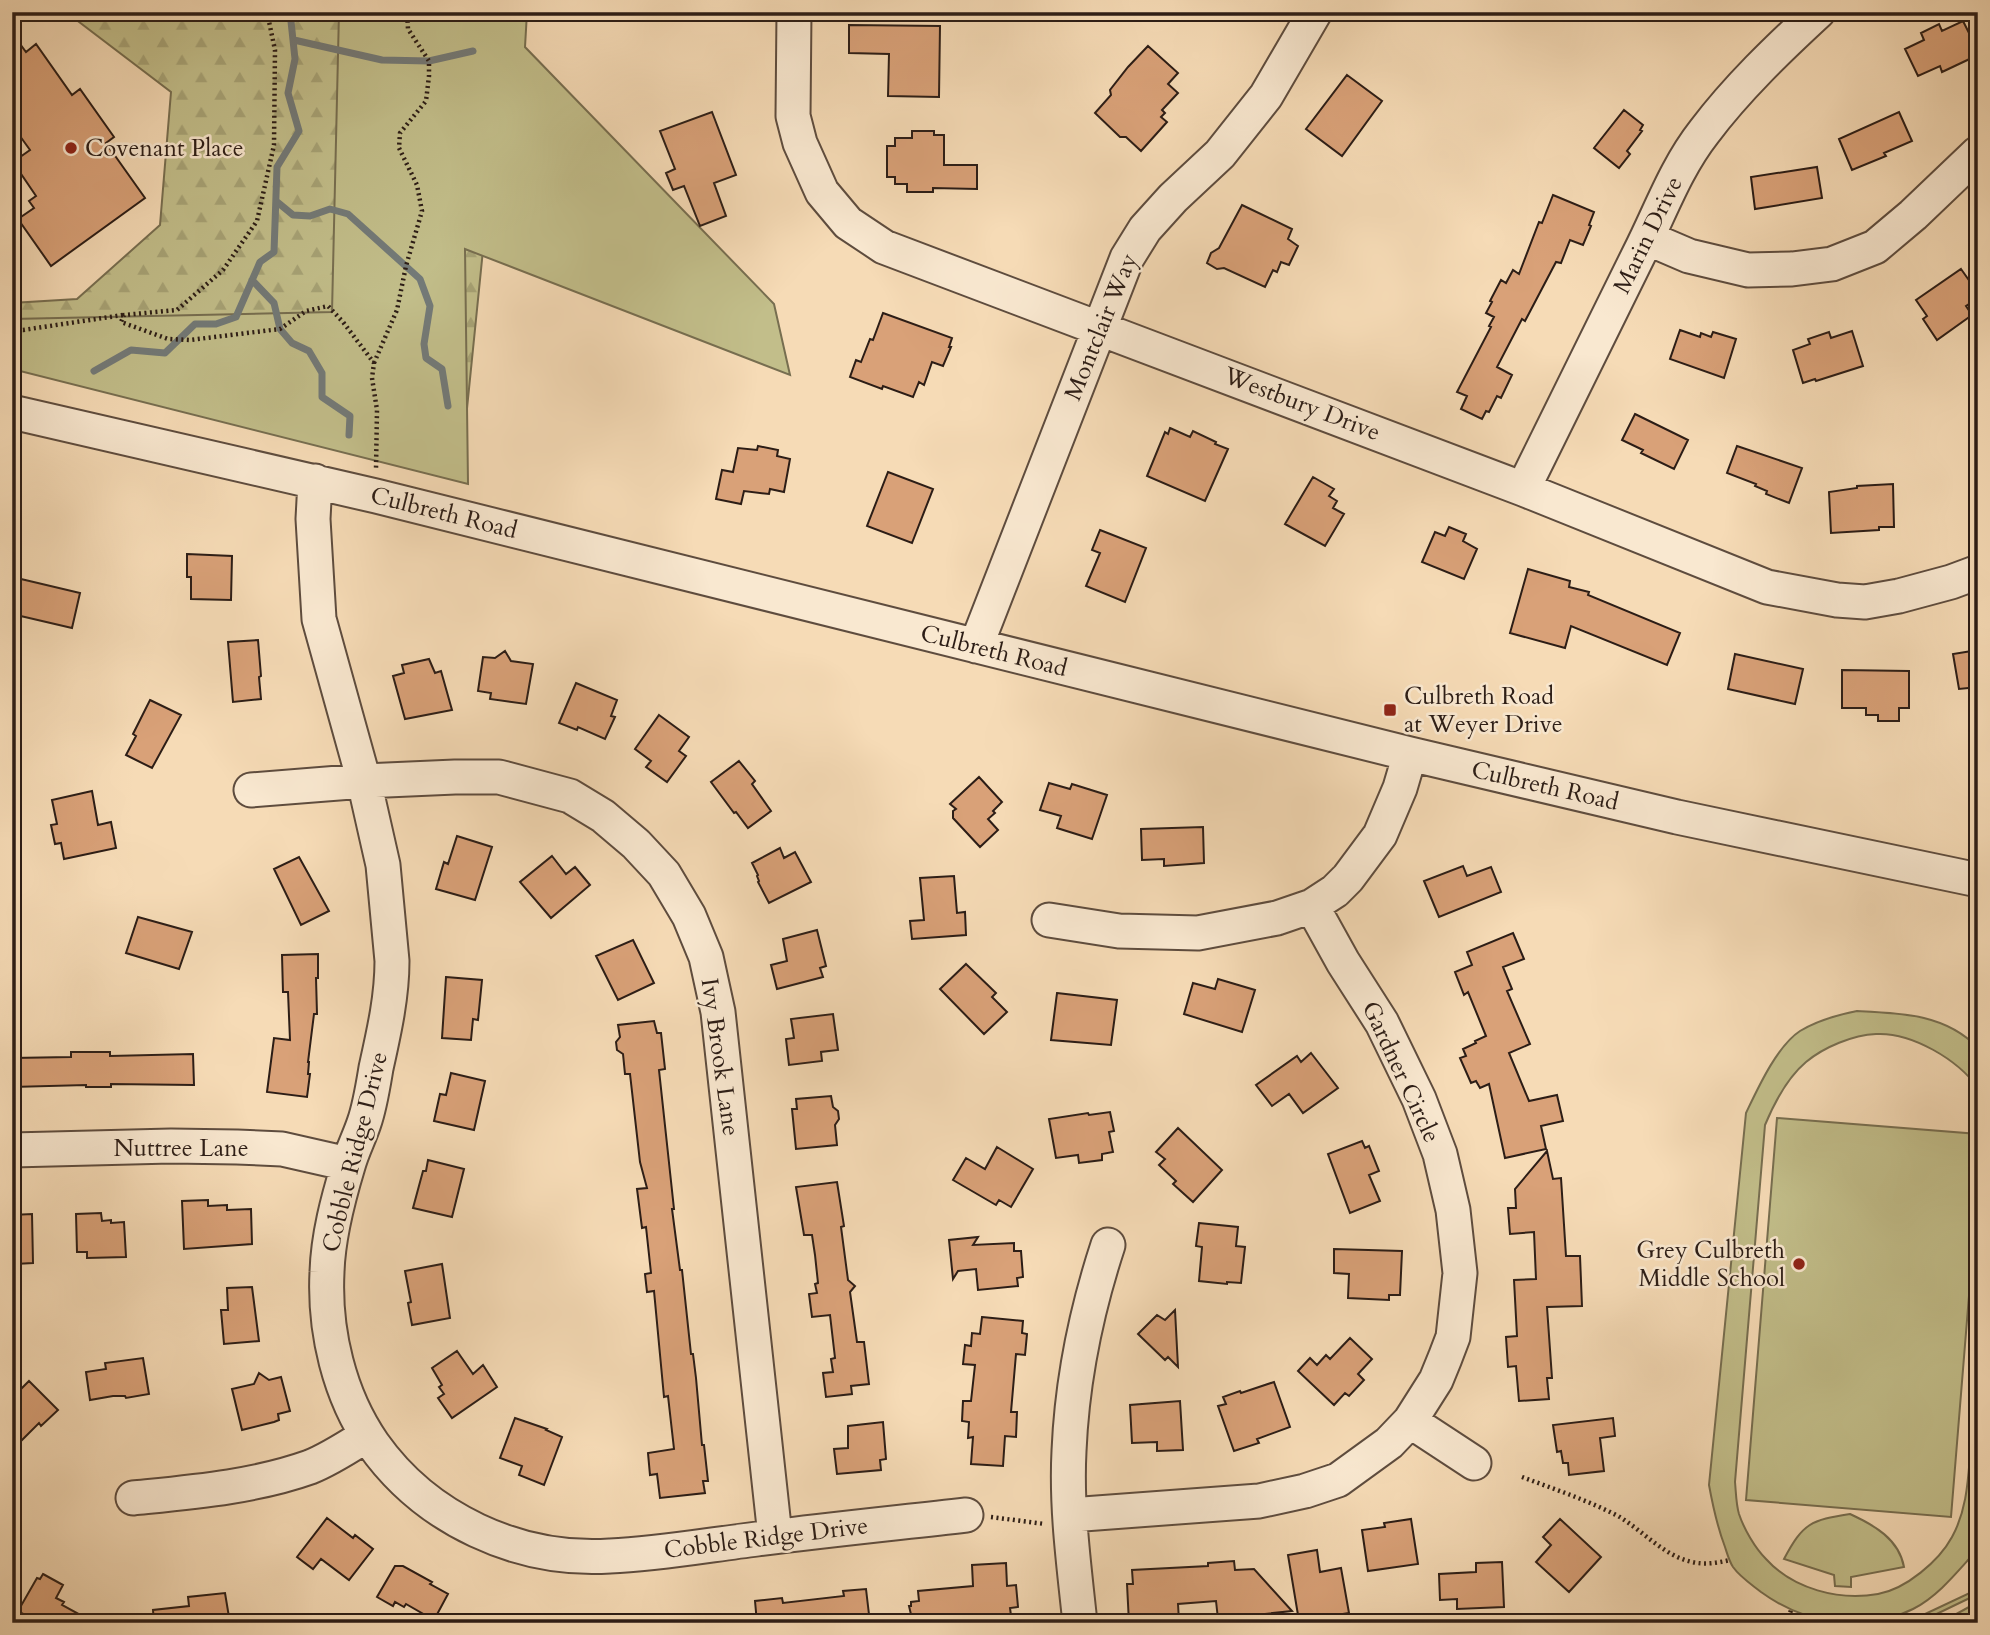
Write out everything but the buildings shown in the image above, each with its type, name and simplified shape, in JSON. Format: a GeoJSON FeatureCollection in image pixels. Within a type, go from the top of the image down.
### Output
{"type":"FeatureCollection","features":[{"type":"Feature","properties":{"kind":"street","name":"Westbury Drive"},"geometry":{"type":"LineString","coordinates":[[794,12],[793,116],[810,168],[822,192],[848,223],[884,247],[1300,403],[1767,587],[1837,600],[1866,602],[1938,586],[1978,572]]}},
{"type":"Feature","properties":{"kind":"street","name":"Montclair Way"},"geometry":{"type":"LineString","coordinates":[[976,646],[1127,258],[1145,229],[1172,198],[1220,154],[1266,96],[1315,12]]}},
{"type":"Feature","properties":{"kind":"street","name":"Marin Drive"},"geometry":{"type":"LineString","coordinates":[[1523,489],[1675,177],[1703,133],[1753,76],[1818,12]]}},
{"type":"Feature","properties":{"kind":"street"},"geometry":{"type":"LineString","coordinates":[[1647,239],[1689,256],[1748,270],[1792,269],[1832,264],[1875,247],[1978,153]]}},
{"type":"Feature","properties":{"kind":"street","name":"Culbreth Road"},"geometry":{"type":"LineString","coordinates":[[12,412],[315,481],[1410,754],[1677,817],[1978,880]]}},
{"type":"Feature","properties":{"kind":"street","name":"Cobble Ridge Drive"},"geometry":{"type":"LineString","coordinates":[[315,481],[313,519],[319,618],[365,781],[383,865],[392,977],[387,1015],[365,1120],[348,1164],[331,1232],[327,1272],[332,1348],[344,1390],[367,1435],[386,1461],[409,1485],[462,1524],[486,1536],[548,1553],[609,1556],[966,1515]]}},
{"type":"Feature","properties":{"kind":"street"},"geometry":{"type":"LineString","coordinates":[[1049,920],[1119,931],[1198,933],[1277,918],[1312,906],[1335,891],[1380,835],[1400,788],[1410,754]]}},
{"type":"Feature","properties":{"kind":"street","name":"Ivy Brook Lane"},"geometry":{"type":"LineString","coordinates":[[251,790],[365,781],[499,777],[570,796],[603,816],[636,844],[664,874],[689,916],[706,957],[718,1012],[775,1536]]}},
{"type":"Feature","properties":{"kind":"street","name":"Gardner Circle"},"geometry":{"type":"LineString","coordinates":[[1061,1520],[1259,1501],[1305,1491],[1338,1480],[1389,1443],[1410,1421],[1436,1380],[1453,1337],[1460,1273],[1453,1210],[1440,1154],[1419,1098],[1382,1023],[1343,962],[1312,906]]}},
{"type":"Feature","properties":{"kind":"street","name":"Nuttree Lane"},"geometry":{"type":"LineString","coordinates":[[12,1150],[237,1147],[282,1149],[348,1164]]}},
{"type":"Feature","properties":{"kind":"street"},"geometry":{"type":"LineString","coordinates":[[1080,1623],[1061,1520],[1074,1388],[1082,1339],[1108,1245]]}},
{"type":"Feature","properties":{"kind":"street"},"geometry":{"type":"LineString","coordinates":[[1410,1421],[1474,1463]]}},
{"type":"Feature","properties":{"kind":"street"},"geometry":{"type":"LineString","coordinates":[[133,1498],[184,1493],[276,1477],[331,1457],[367,1435]]}},
{"type":"Feature","properties":{"kind":"path"},"geometry":{"type":"LineString","coordinates":[[12,329],[23,330],[177,310],[223,270],[257,221],[274,145],[275,50],[267,12]]}},
{"type":"Feature","properties":{"kind":"path"},"geometry":{"type":"LineString","coordinates":[[376,496],[377,410],[372,379],[374,363],[397,310],[422,211],[417,185],[400,148],[400,133],[426,101],[429,61],[408,30],[407,12]]}},
{"type":"Feature","properties":{"kind":"path"},"geometry":{"type":"LineString","coordinates":[[124,315],[121,322],[168,339],[190,341],[280,329],[306,311],[328,306],[374,363]]}},
{"type":"Feature","properties":{"kind":"path"},"geometry":{"type":"LineString","coordinates":[[1522,1477],[1583,1500],[1620,1518],[1670,1552],[1690,1562],[1711,1564],[1730,1560]]}},
{"type":"Feature","properties":{"kind":"path"},"geometry":{"type":"LineString","coordinates":[[966,1515],[1061,1520]]}},
{"type":"Feature","properties":{"kind":"path"},"geometry":{"type":"LineString","coordinates":[[1787,1623],[1791,1610]]}},
{"type":"Feature","properties":{"kind":"green space"},"geometry":{"type":"Polygon","coordinates":[[[66,12],[507,12],[461,468],[12,364],[12,303],[77,299],[160,225],[171,92],[66,12]]]}},
{"type":"Feature","properties":{"kind":"green space"},"geometry":{"type":"Polygon","coordinates":[[[339,12],[527,12],[525,47],[774,304],[790,375],[465,249],[468,484],[12,369],[12,319],[332,312],[339,12]]]}},
{"type":"Feature","properties":{"kind":"green space"},"geometry":{"type":"Polygon","coordinates":[[[1857,1011],[1906,1015],[1952,1028],[1978,1048],[1978,1088],[1959,1067],[1933,1050],[1904,1038],[1876,1034],[1848,1039],[1813,1057],[1793,1075],[1777,1099],[1765,1125],[1735,1482],[1738,1510],[1747,1532],[1762,1555],[1789,1578],[1803,1585],[1833,1594],[1863,1596],[1889,1591],[1910,1580],[1939,1555],[1952,1537],[1961,1515],[1968,1480],[1978,1365],[1978,1560],[1969,1559],[1936,1593],[1913,1609],[1894,1617],[1855,1623],[1835,1622],[1796,1612],[1761,1592],[1739,1574],[1730,1562],[1722,1539],[1709,1485],[1746,1113],[1769,1068],[1792,1038],[1821,1021],[1857,1011]]]}},
{"type":"Feature","properties":{"kind":"green space"},"geometry":{"type":"Polygon","coordinates":[[[1777,1118],[1978,1134],[1978,1185],[1951,1517],[1746,1500],[1777,1118]]]}},
{"type":"Feature","properties":{"kind":"green space"},"geometry":{"type":"Polygon","coordinates":[[[1850,1514],[1884,1534],[1897,1548],[1904,1567],[1851,1577],[1851,1587],[1835,1586],[1834,1575],[1784,1559],[1797,1538],[1810,1525],[1826,1518],[1850,1514]]]}},
{"type":"Feature","properties":{"kind":"green space"},"geometry":{"type":"Polygon","coordinates":[[[1978,1589],[1978,1594],[1918,1623],[1906,1623],[1978,1589]]]}},
{"type":"Feature","properties":{"kind":"green space"},"geometry":{"type":"Polygon","coordinates":[[[1978,1602],[1978,1623],[1940,1623],[1978,1602]]]}},
{"type":"Feature","properties":{"kind":"waterway"},"geometry":{"type":"LineString","coordinates":[[94,371],[131,350],[165,353],[195,324],[216,324],[236,317],[260,262],[274,252],[277,167],[299,131],[288,93],[295,59],[290,12]]}},
{"type":"Feature","properties":{"kind":"waterway"},"geometry":{"type":"LineString","coordinates":[[294,40],[382,60],[429,61],[473,51]]}},
{"type":"Feature","properties":{"kind":"waterway"},"geometry":{"type":"LineString","coordinates":[[276,201],[293,215],[310,216],[330,209],[348,214],[420,279],[430,306],[424,344],[426,358],[442,369],[448,406]]}},
{"type":"Feature","properties":{"kind":"waterway"},"geometry":{"type":"LineString","coordinates":[[252,280],[274,303],[280,329],[292,343],[309,351],[322,373],[322,397],[350,416],[349,435]]}},
{"type":"Feature","properties":{"kind":"place","name":"Covenant Place"},"geometry":{"type":"Point","coordinates":[71,148]}},
{"type":"Feature","properties":{"kind":"place","name":"Culbreth Road at Weyer Drive"},"geometry":{"type":"Point","coordinates":[1390,710]}},
{"type":"Feature","properties":{"kind":"place","name":"Grey Culbreth Middle School"},"geometry":{"type":"Point","coordinates":[1799,1264]}}]}
